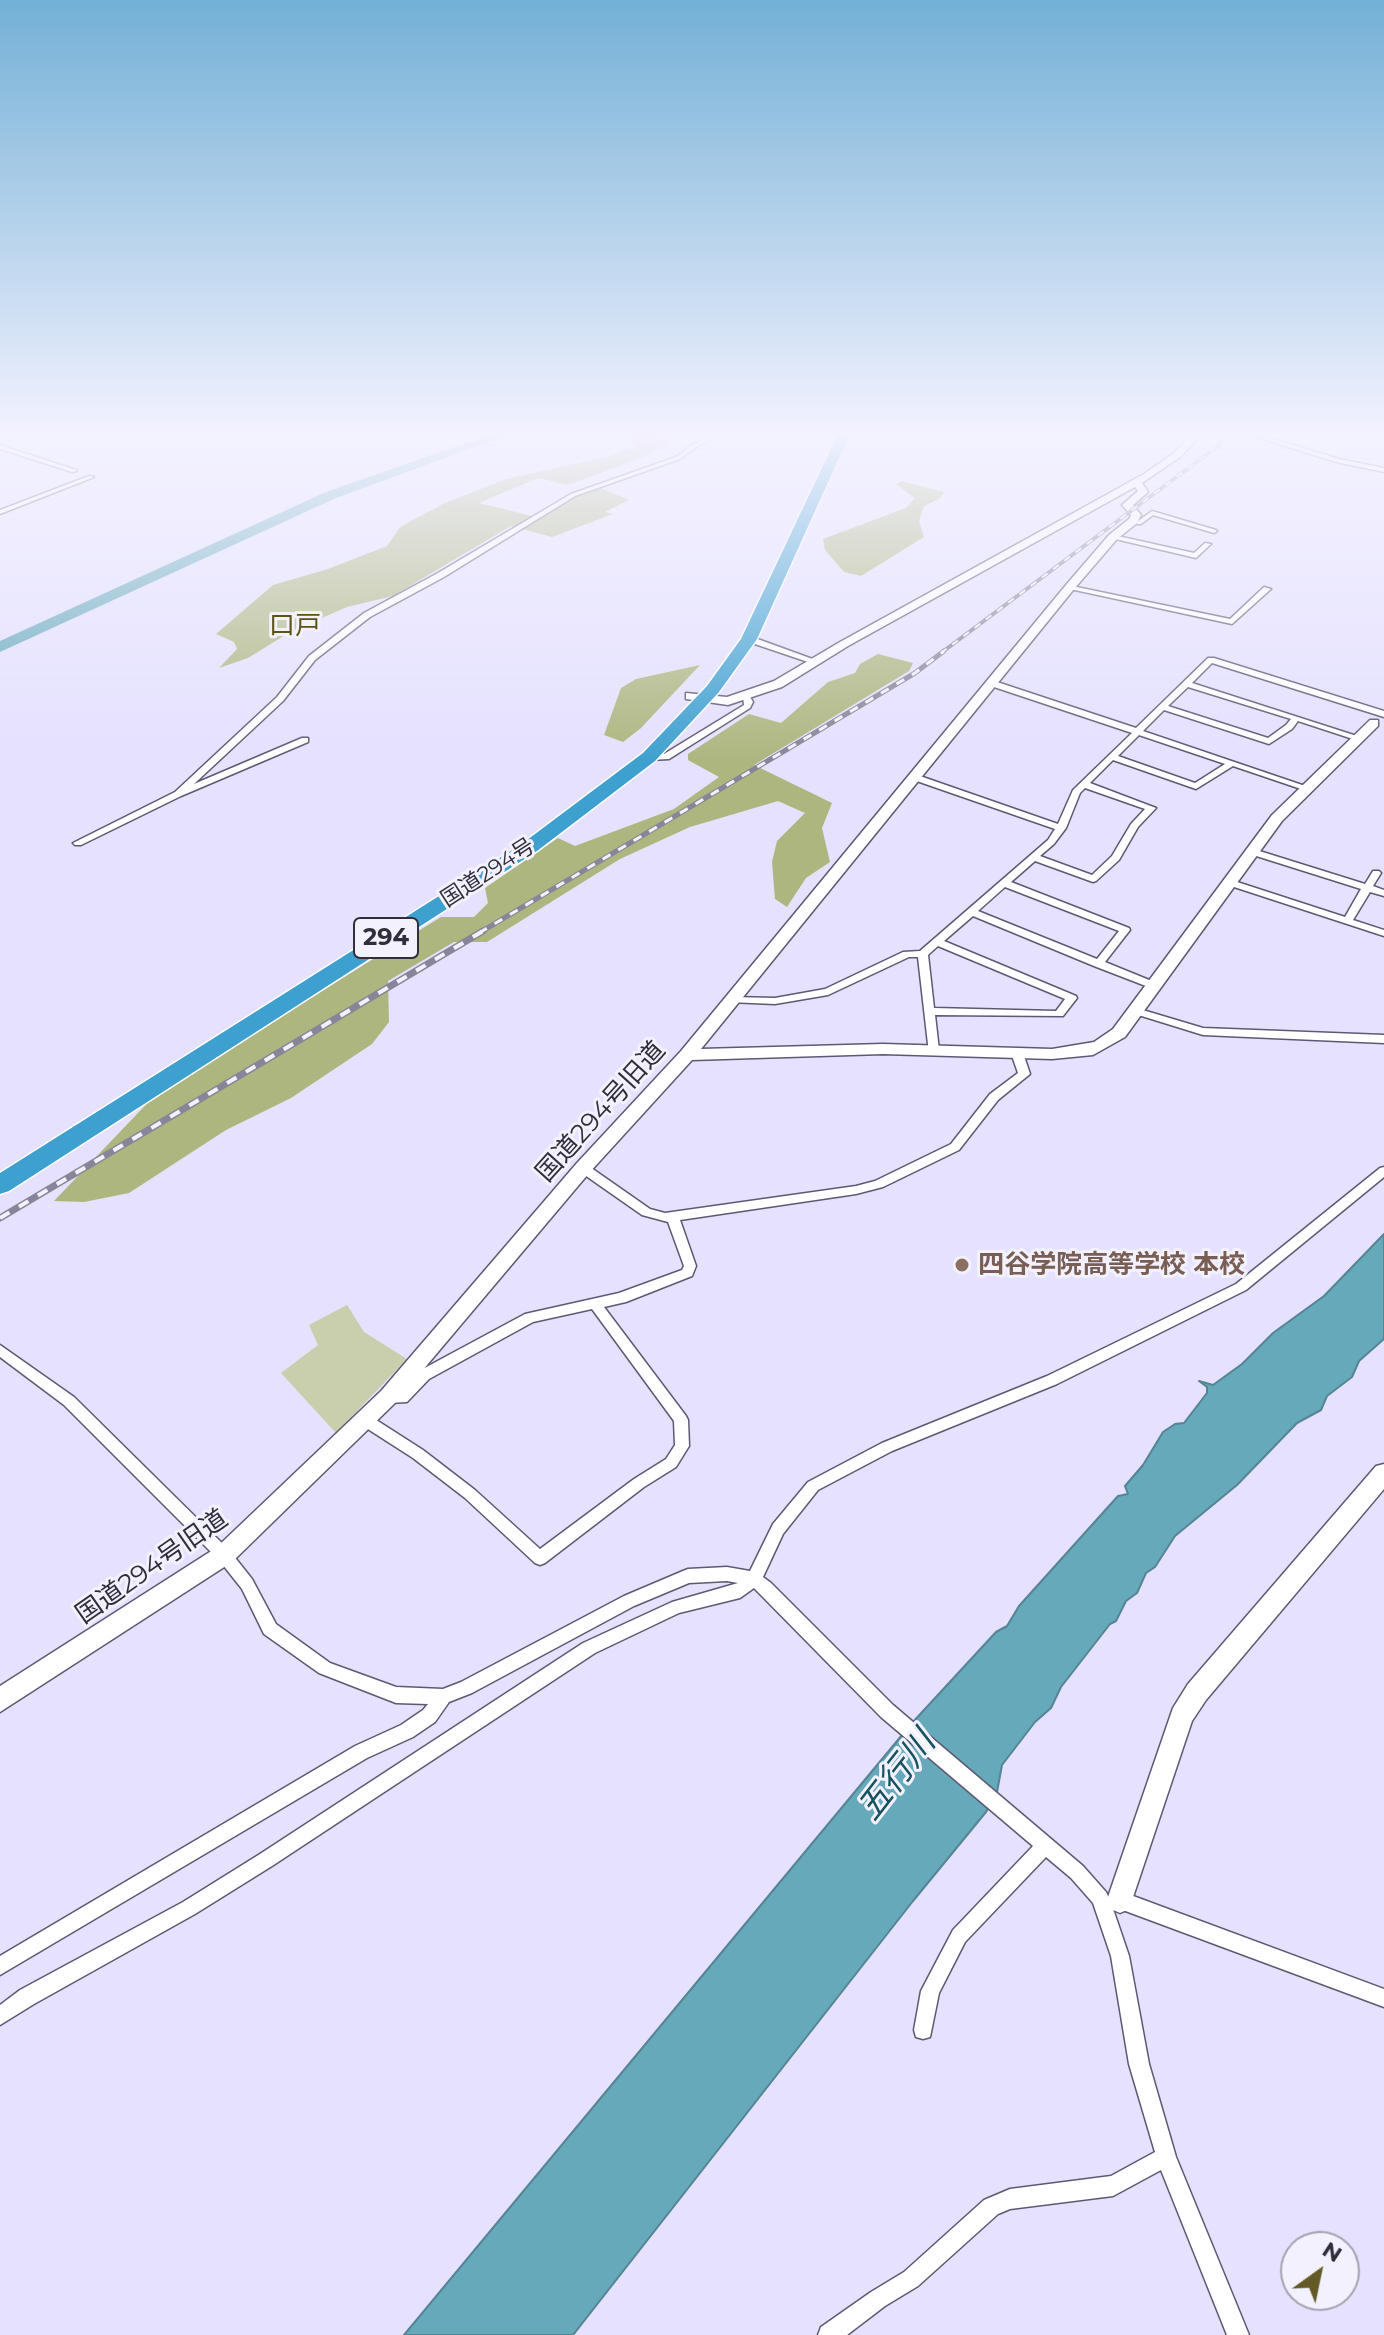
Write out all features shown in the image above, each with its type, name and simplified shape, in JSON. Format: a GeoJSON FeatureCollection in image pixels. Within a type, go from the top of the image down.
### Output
{"type":"FeatureCollection","features":[{"type":"Feature","properties":{"kind":"highway","name":"国道294号"},"geometry":{"type":"LineString","coordinates":[[0,1167],[539,828],[619,765],[698,697],[749,611],[782,543]]}},
{"type":"Feature","properties":{"kind":"highway","name":"国道294号"},"geometry":{"type":"LineString","coordinates":[[0,1185],[530,847],[649,757],[749,639],[794,543]]}},
{"type":"Feature","properties":{"kind":"street"},"geometry":{"type":"LineString","coordinates":[[178,794],[280,699],[312,658],[367,615],[494,543]]}},
{"type":"Feature","properties":{"kind":"street"},"geometry":{"type":"LineString","coordinates":[[698,697],[728,701],[778,684],[1026,543]]}},
{"type":"Feature","properties":{"kind":"street","name":"国道294号旧道"},"geometry":{"type":"LineString","coordinates":[[0,1700],[224,1555],[388,1397],[583,1168],[687,1055],[1108,543]]}},
{"type":"Feature","properties":{"kind":"street"},"geometry":{"type":"LineString","coordinates":[[1139,543],[1196,556],[1207,544]]}},
{"type":"Feature","properties":{"kind":"street"},"geometry":{"type":"LineString","coordinates":[[1070,587],[1232,622],[1267,589]]}},
{"type":"Feature","properties":{"kind":"street"},"geometry":{"type":"LineString","coordinates":[[749,639],[814,661]]}},
{"type":"Feature","properties":{"kind":"street"},"geometry":{"type":"LineString","coordinates":[[687,1055],[933,1050],[1017,1053],[1087,1051],[1111,1039],[1136,1011],[1277,818],[1381,718],[1211,660],[1083,784],[1076,792],[1061,828],[1033,857],[923,954],[901,956],[828,992],[775,1001],[732,1000]]}},
{"type":"Feature","properties":{"kind":"street"},"geometry":{"type":"LineString","coordinates":[[991,683],[1307,788]]}},
{"type":"Feature","properties":{"kind":"street"},"geometry":{"type":"LineString","coordinates":[[1187,684],[1359,738]]}},
{"type":"Feature","properties":{"kind":"street"},"geometry":{"type":"LineString","coordinates":[[649,757],[666,757],[747,706],[749,702],[746,697]]}},
{"type":"Feature","properties":{"kind":"street"},"geometry":{"type":"LineString","coordinates":[[1162,707],[1269,741],[1296,718]]}},
{"type":"Feature","properties":{"kind":"street"},"geometry":{"type":"LineString","coordinates":[[78,843],[178,794],[305,740]]}},
{"type":"Feature","properties":{"kind":"street"},"geometry":{"type":"LineString","coordinates":[[1112,757],[1196,786],[1232,763]]}},
{"type":"Feature","properties":{"kind":"street"},"geometry":{"type":"LineString","coordinates":[[914,777],[1061,828]]}},
{"type":"Feature","properties":{"kind":"street"},"geometry":{"type":"LineString","coordinates":[[1033,857],[1093,879],[1116,858],[1134,826],[1151,808],[1083,784]]}},
{"type":"Feature","properties":{"kind":"street"},"geometry":{"type":"LineString","coordinates":[[1253,852],[1384,893]]}},
{"type":"Feature","properties":{"kind":"street"},"geometry":{"type":"LineString","coordinates":[[1347,921],[1376,873]]}},
{"type":"Feature","properties":{"kind":"street"},"geometry":{"type":"LineString","coordinates":[[1003,883],[1125,930],[1098,964]]}},
{"type":"Feature","properties":{"kind":"street"},"geometry":{"type":"LineString","coordinates":[[1231,883],[1384,933]]}},
{"type":"Feature","properties":{"kind":"street"},"geometry":{"type":"LineString","coordinates":[[970,911],[1155,986]]}},
{"type":"Feature","properties":{"kind":"street"},"geometry":{"type":"LineString","coordinates":[[930,1011],[1059,1014],[1072,998],[937,942]]}},
{"type":"Feature","properties":{"kind":"street"},"geometry":{"type":"LineString","coordinates":[[923,954],[933,1050]]}},
{"type":"Feature","properties":{"kind":"street"},"geometry":{"type":"LineString","coordinates":[[1136,1011],[1203,1031],[1384,1039]]}},
{"type":"Feature","properties":{"kind":"street"},"geometry":{"type":"LineString","coordinates":[[583,1168],[646,1212],[673,1218],[856,1190],[906,1172],[955,1147],[994,1097],[1024,1074],[1017,1053]]}},
{"type":"Feature","properties":{"kind":"street"},"geometry":{"type":"LineString","coordinates":[[0,2016],[27,1997],[189,1908],[266,1860],[589,1648],[677,1607],[740,1591],[754,1579],[778,1529],[813,1486],[887,1447],[1052,1380],[1241,1287],[1384,1171]]}},
{"type":"Feature","properties":{"kind":"street"},"geometry":{"type":"LineString","coordinates":[[388,1397],[402,1398],[424,1375],[525,1320],[658,1286],[690,1270],[673,1218]]}},
{"type":"Feature","properties":{"kind":"street"},"geometry":{"type":"LineString","coordinates":[[365,1420],[418,1454],[470,1494],[540,1558],[639,1483],[671,1463],[682,1446],[681,1420],[595,1304]]}},
{"type":"Feature","properties":{"kind":"street"},"geometry":{"type":"LineString","coordinates":[[0,1350],[69,1401],[224,1555],[247,1584],[270,1629],[325,1668],[396,1695],[443,1697],[466,1688],[629,1601],[688,1576],[727,1574],[754,1579],[887,1711],[1110,1899],[1384,1998]]}},
{"type":"Feature","properties":{"kind":"street"},"geometry":{"type":"LineString","coordinates":[[1238,2335],[1166,2157],[1139,2064],[1110,1899],[1182,1716],[1197,1692],[1384,1473]]}},
{"type":"Feature","properties":{"kind":"street"},"geometry":{"type":"LineString","coordinates":[[0,1966],[361,1752],[407,1731],[429,1716],[443,1697]]}},
{"type":"Feature","properties":{"kind":"street"},"geometry":{"type":"LineString","coordinates":[[923,2030],[930,1991],[959,1936],[1045,1846]]}},
{"type":"Feature","properties":{"kind":"street"},"geometry":{"type":"LineString","coordinates":[[829,2335],[911,2279],[991,2207],[1010,2199],[1113,2186],[1166,2157]]}},
{"type":"Feature","properties":{"kind":"shaded area"},"geometry":{"type":"Polygon","coordinates":[[[389,543],[482,543],[393,596],[347,607],[290,632],[248,658],[219,668],[237,649],[234,642],[216,634],[273,585],[328,569],[389,543]]]}},
{"type":"Feature","properties":{"kind":"shaded area"},"geometry":{"type":"Polygon","coordinates":[[[824,543],[914,543],[861,576],[844,572],[825,550],[824,543]]]}},
{"type":"Feature","properties":{"kind":"shaded area"},"geometry":{"type":"Polygon","coordinates":[[[878,654],[913,663],[909,671],[754,765],[832,803],[822,828],[830,862],[806,878],[787,907],[775,899],[772,862],[777,841],[805,813],[778,801],[690,827],[620,859],[487,942],[454,942],[388,981],[389,1022],[372,1044],[291,1098],[226,1130],[129,1193],[84,1202],[54,1201],[157,1093],[441,917],[474,917],[488,903],[485,888],[558,838],[575,846],[674,809],[719,777],[688,760],[688,754],[749,714],[781,723],[828,682],[855,673],[860,664],[878,654]]]}},
{"type":"Feature","properties":{"kind":"shaded area"},"geometry":{"type":"Polygon","coordinates":[[[700,665],[641,728],[623,742],[604,735],[621,688],[636,679],[700,665]]]}},
{"type":"Feature","properties":{"kind":"shaded area"},"geometry":{"type":"Polygon","coordinates":[[[347,1305],[364,1332],[407,1359],[336,1433],[281,1373],[318,1345],[309,1325],[347,1305]]]}},
{"type":"Feature","properties":{"kind":"water","name":"五行川"},"geometry":{"type":"Polygon","coordinates":[[[1384,1234],[1384,1339],[1359,1361],[1352,1377],[1327,1396],[1321,1410],[1297,1423],[1237,1485],[1175,1536],[1155,1567],[1146,1573],[1137,1593],[1126,1601],[1116,1621],[1110,1624],[1061,1687],[1051,1708],[1035,1722],[1002,1765],[997,1792],[986,1812],[573,2335],[404,2335],[912,1723],[996,1632],[1007,1626],[1019,1606],[1118,1496],[1128,1494],[1125,1486],[1143,1465],[1163,1432],[1175,1424],[1184,1423],[1207,1393],[1207,1387],[1199,1381],[1213,1385],[1242,1364],[1273,1333],[1324,1296],[1384,1234]]]}},
{"type":"Feature","properties":{"kind":"waterway"},"geometry":{"type":"LineString","coordinates":[[0,647],[227,543]]}},
{"type":"Feature","properties":{"kind":"railway"},"geometry":{"type":"LineString","coordinates":[[941,653],[1088,543]]}},
{"type":"Feature","properties":{"kind":"railway"},"geometry":{"type":"LineString","coordinates":[[479,933],[915,673],[944,651]]}},
{"type":"Feature","properties":{"kind":"railway"},"geometry":{"type":"LineString","coordinates":[[0,1218],[483,931]]}},
{"type":"Feature","properties":{"kind":"place","name":"四谷学院高等学校 本校"},"geometry":{"type":"Point","coordinates":[962,1265]}},
{"type":"Feature","properties":{"kind":"district","name":"口戸"},"geometry":{"type":"Point","coordinates":[295,626]}}]}
